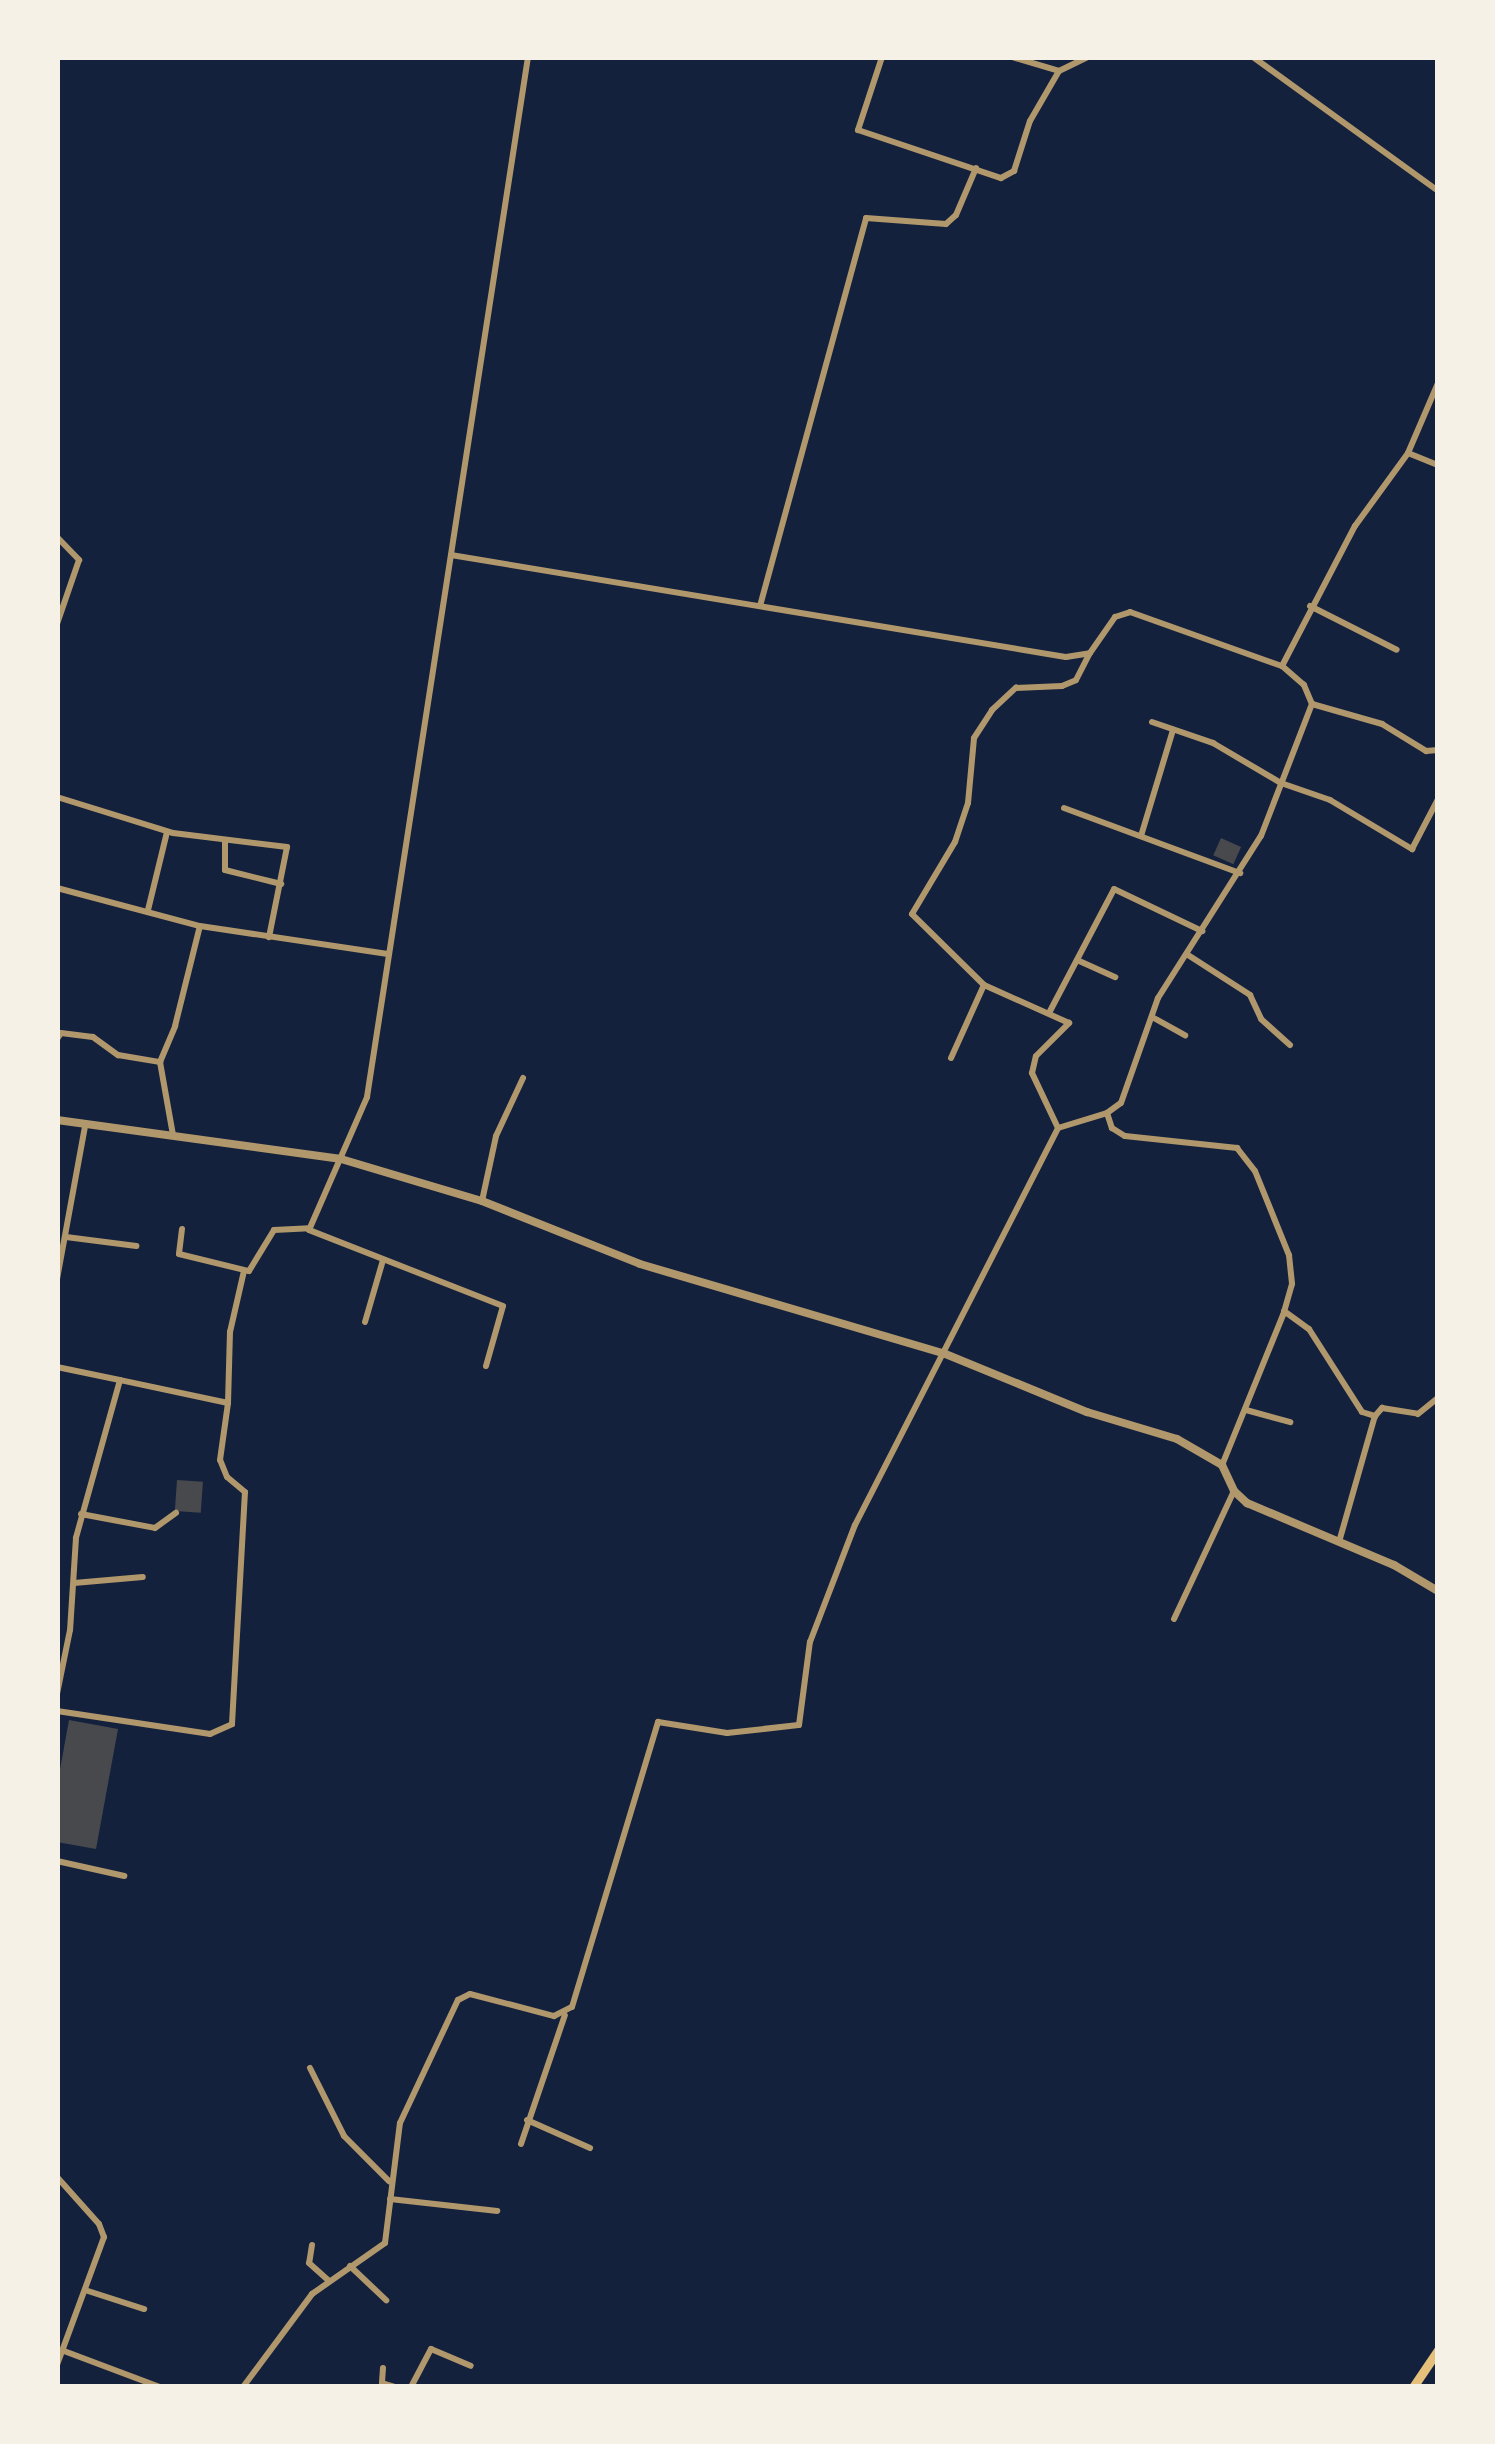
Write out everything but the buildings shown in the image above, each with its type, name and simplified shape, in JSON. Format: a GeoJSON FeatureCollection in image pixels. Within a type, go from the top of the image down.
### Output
{"type":"FeatureCollection","features":[{"type":"Feature","properties":{"kind":"main road"},"geometry":{"type":"LineString","coordinates":[[1414,2387],[1438,2350]]}},
{"type":"Feature","properties":{"kind":"street"},"geometry":{"type":"LineString","coordinates":[[486,1366],[503,1306],[311,1235],[309,1228],[367,1097],[529,57]]}},
{"type":"Feature","properties":{"kind":"street"},"geometry":{"type":"LineString","coordinates":[[882,57],[858,130],[1001,178],[1014,172],[1030,121],[1058,71],[1088,57]]}},
{"type":"Feature","properties":{"kind":"street"},"geometry":{"type":"LineString","coordinates":[[1012,57],[1058,71]]}},
{"type":"Feature","properties":{"kind":"street"},"geometry":{"type":"LineString","coordinates":[[1253,57],[1438,191]]}},
{"type":"Feature","properties":{"kind":"street"},"geometry":{"type":"LineString","coordinates":[[760,606],[866,218],[952,220],[976,168]]}},
{"type":"Feature","properties":{"kind":"street"},"geometry":{"type":"LineString","coordinates":[[1282,666],[1355,526],[1408,453],[1438,383]]}},
{"type":"Feature","properties":{"kind":"street"},"geometry":{"type":"LineString","coordinates":[[1408,453],[1438,465]]}},
{"type":"Feature","properties":{"kind":"street"},"geometry":{"type":"LineString","coordinates":[[57,624],[78,567],[77,553],[58,537]]}},
{"type":"Feature","properties":{"kind":"street"},"geometry":{"type":"LineString","coordinates":[[451,555],[1053,656],[1090,652]]}},
{"type":"Feature","properties":{"kind":"street"},"geometry":{"type":"LineString","coordinates":[[1310,606],[1397,650]]}},
{"type":"Feature","properties":{"kind":"street"},"geometry":{"type":"LineString","coordinates":[[520,2144],[565,2015],[575,2000],[656,1725],[665,1720],[746,1734],[799,1725],[810,1642],[840,1562],[1058,1128],[1107,1113],[1121,1103],[1152,1017],[1240,873],[1281,783],[1312,704],[1304,685],[1282,666],[1130,612],[1115,617],[1076,680],[1062,686],[1016,688],[992,710],[974,738],[968,802],[955,842],[913,907],[915,922],[984,985],[1065,1019],[1069,1027],[1036,1056],[1032,1073],[1058,1128]]}},
{"type":"Feature","properties":{"kind":"street"},"geometry":{"type":"LineString","coordinates":[[1312,704],[1382,724],[1426,751],[1438,751]]}},
{"type":"Feature","properties":{"kind":"street"},"geometry":{"type":"LineString","coordinates":[[1152,722],[1213,743],[1281,783],[1338,804],[1412,849],[1438,799]]}},
{"type":"Feature","properties":{"kind":"street"},"geometry":{"type":"LineString","coordinates":[[1141,836],[1174,730]]}},
{"type":"Feature","properties":{"kind":"street"},"geometry":{"type":"LineString","coordinates":[[57,797],[167,831],[287,847],[269,937]]}},
{"type":"Feature","properties":{"kind":"street"},"geometry":{"type":"LineString","coordinates":[[1064,808],[1240,873]]}},
{"type":"Feature","properties":{"kind":"street"},"geometry":{"type":"LineString","coordinates":[[148,910],[167,831]]}},
{"type":"Feature","properties":{"kind":"street"},"geometry":{"type":"LineString","coordinates":[[222,839],[224,870],[281,884]]}},
{"type":"Feature","properties":{"kind":"street"},"geometry":{"type":"LineString","coordinates":[[57,889],[200,926],[390,954]]}},
{"type":"Feature","properties":{"kind":"street"},"geometry":{"type":"LineString","coordinates":[[1048,1013],[1114,889],[1202,932]]}},
{"type":"Feature","properties":{"kind":"street"},"geometry":{"type":"LineString","coordinates":[[173,1136],[160,1062],[175,1026],[200,926]]}},
{"type":"Feature","properties":{"kind":"street"},"geometry":{"type":"LineString","coordinates":[[1187,955],[1250,995],[1261,1019],[1290,1045]]}},
{"type":"Feature","properties":{"kind":"street"},"geometry":{"type":"LineString","coordinates":[[1077,960],[1115,977]]}},
{"type":"Feature","properties":{"kind":"street"},"geometry":{"type":"LineString","coordinates":[[951,1058],[984,985]]}},
{"type":"Feature","properties":{"kind":"street"},"geometry":{"type":"LineString","coordinates":[[1152,1017],[1185,1035]]}},
{"type":"Feature","properties":{"kind":"street"},"geometry":{"type":"LineString","coordinates":[[57,1039],[61,1033],[93,1037],[118,1055],[160,1062]]}},
{"type":"Feature","properties":{"kind":"street"},"geometry":{"type":"LineString","coordinates":[[482,1201],[496,1136],[523,1078]]}},
{"type":"Feature","properties":{"kind":"street"},"geometry":{"type":"LineString","coordinates":[[1107,1113],[1112,1128],[1125,1136],[1225,1143],[1245,1156],[1289,1255],[1292,1284],[1284,1311],[1222,1466]]}},
{"type":"Feature","properties":{"kind":"street"},"geometry":{"type":"LineString","coordinates":[[57,1120],[341,1159],[482,1201],[640,1264],[943,1353],[1087,1412],[1177,1439],[1222,1466],[1234,1491],[1247,1503],[1438,1591]]}},
{"type":"Feature","properties":{"kind":"street"},"geometry":{"type":"LineString","coordinates":[[57,1279],[85,1127]]}},
{"type":"Feature","properties":{"kind":"street"},"geometry":{"type":"LineString","coordinates":[[182,1229],[179,1254],[244,1271],[252,1269],[274,1230],[309,1228]]}},
{"type":"Feature","properties":{"kind":"street"},"geometry":{"type":"LineString","coordinates":[[66,1237],[136,1246]]}},
{"type":"Feature","properties":{"kind":"street"},"geometry":{"type":"LineString","coordinates":[[365,1322],[383,1260]]}},
{"type":"Feature","properties":{"kind":"street"},"geometry":{"type":"LineString","coordinates":[[57,1711],[210,1734],[232,1724],[244,1492],[226,1477],[220,1460],[230,1332],[244,1271]]}},
{"type":"Feature","properties":{"kind":"street"},"geometry":{"type":"LineString","coordinates":[[1284,1311],[1309,1330],[1362,1412],[1375,1416]]}},
{"type":"Feature","properties":{"kind":"street"},"geometry":{"type":"LineString","coordinates":[[57,1367],[228,1403]]}},
{"type":"Feature","properties":{"kind":"street"},"geometry":{"type":"LineString","coordinates":[[57,1694],[81,1514],[120,1380]]}},
{"type":"Feature","properties":{"kind":"street"},"geometry":{"type":"LineString","coordinates":[[1340,1542],[1375,1416],[1382,1408],[1418,1414],[1438,1398]]}},
{"type":"Feature","properties":{"kind":"street"},"geometry":{"type":"LineString","coordinates":[[1246,1410],[1290,1422]]}},
{"type":"Feature","properties":{"kind":"street"},"geometry":{"type":"LineString","coordinates":[[1174,1619],[1234,1491]]}},
{"type":"Feature","properties":{"kind":"street"},"geometry":{"type":"LineString","coordinates":[[81,1514],[155,1528],[176,1513]]}},
{"type":"Feature","properties":{"kind":"street"},"geometry":{"type":"LineString","coordinates":[[74,1583],[143,1577]]}},
{"type":"Feature","properties":{"kind":"street"},"geometry":{"type":"LineString","coordinates":[[57,1646],[66,1650]]}},
{"type":"Feature","properties":{"kind":"street"},"geometry":{"type":"LineString","coordinates":[[57,1861],[124,1876]]}},
{"type":"Feature","properties":{"kind":"street"},"geometry":{"type":"LineString","coordinates":[[242,2387],[304,2302],[385,2243],[390,2182],[409,2101],[463,1996],[565,2015]]}},
{"type":"Feature","properties":{"kind":"street"},"geometry":{"type":"LineString","coordinates":[[310,2068],[344,2136],[390,2182]]}},
{"type":"Feature","properties":{"kind":"street"},"geometry":{"type":"LineString","coordinates":[[527,2120],[590,2148]]}},
{"type":"Feature","properties":{"kind":"street"},"geometry":{"type":"LineString","coordinates":[[57,2177],[103,2230],[88,2291],[57,2365]]}},
{"type":"Feature","properties":{"kind":"street"},"geometry":{"type":"LineString","coordinates":[[390,2198],[497,2211]]}},
{"type":"Feature","properties":{"kind":"street"},"geometry":{"type":"LineString","coordinates":[[312,2245],[309,2263],[328,2281]]}},
{"type":"Feature","properties":{"kind":"street"},"geometry":{"type":"LineString","coordinates":[[350,2266],[386,2300]]}},
{"type":"Feature","properties":{"kind":"street"},"geometry":{"type":"LineString","coordinates":[[88,2291],[144,2309]]}},
{"type":"Feature","properties":{"kind":"street"},"geometry":{"type":"LineString","coordinates":[[411,2387],[431,2349],[471,2366]]}},
{"type":"Feature","properties":{"kind":"street"},"geometry":{"type":"LineString","coordinates":[[64,2351],[160,2387]]}},
{"type":"Feature","properties":{"kind":"street"},"geometry":{"type":"LineString","coordinates":[[383,2368],[382,2383],[395,2387]]}}]}
